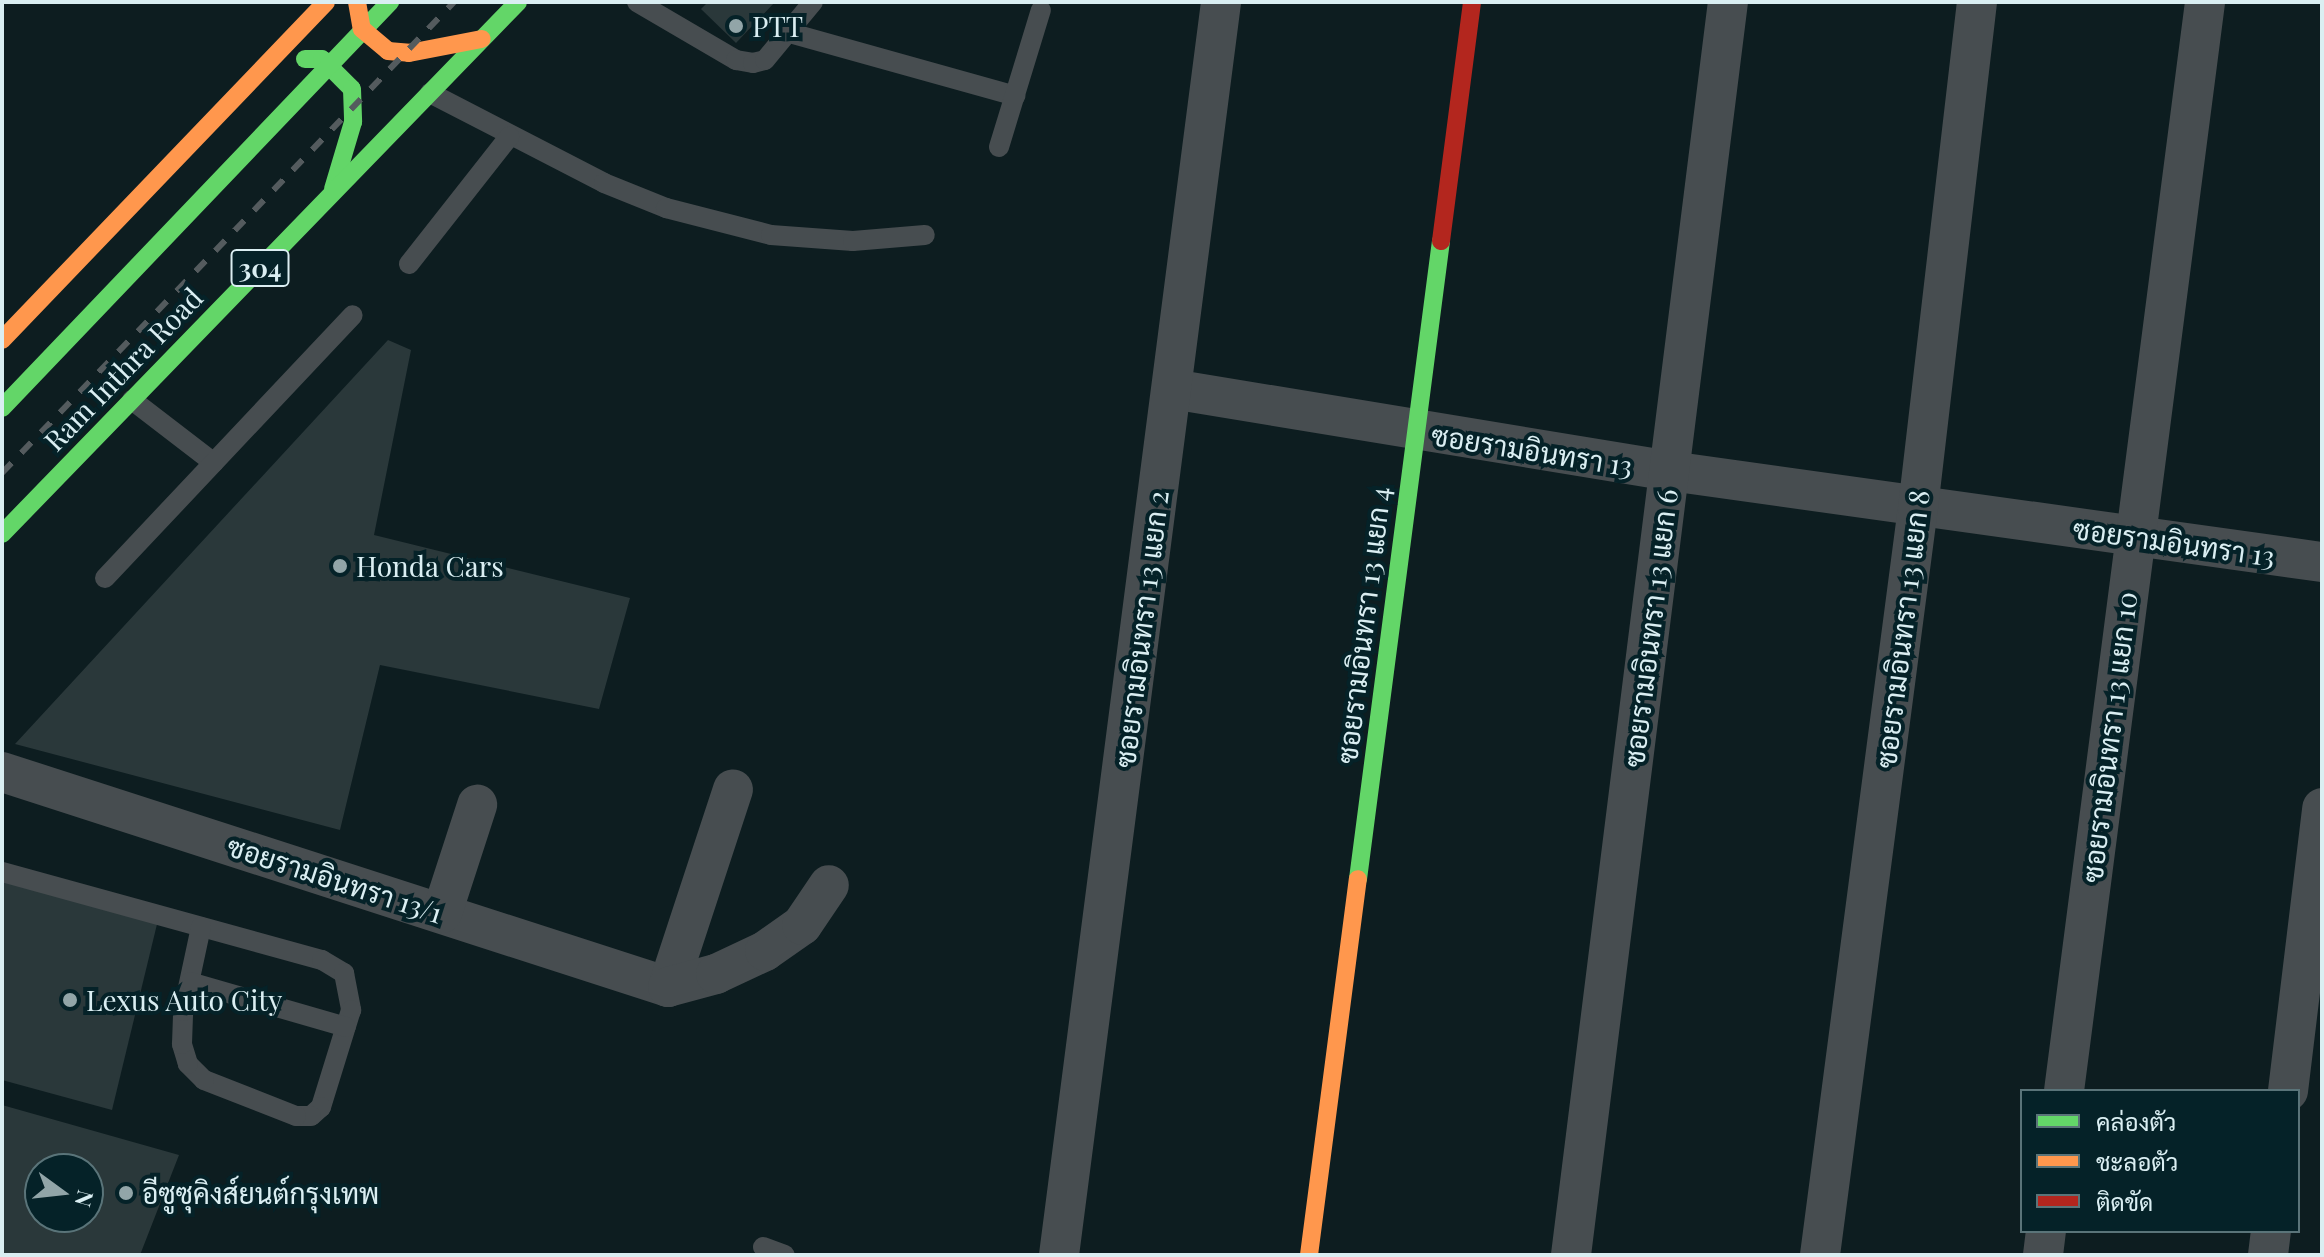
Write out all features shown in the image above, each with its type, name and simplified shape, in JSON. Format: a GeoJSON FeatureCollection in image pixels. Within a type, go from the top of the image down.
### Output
{"type":"FeatureCollection","features":[{"type":"Feature","properties":{"kind":"main road"},"geometry":{"type":"LineString","coordinates":[[2,340],[326,2]]}},
{"type":"Feature","properties":{"kind":"main road"},"geometry":{"type":"LineString","coordinates":[[357,2],[362,29],[388,51],[409,53],[482,39]]}},
{"type":"Feature","properties":{"kind":"main road"},"geometry":{"type":"LineString","coordinates":[[2,408],[390,2]]}},
{"type":"Feature","properties":{"kind":"main road","name":"Ram Inthra Road"},"geometry":{"type":"LineString","coordinates":[[2,534],[518,2]]}},
{"type":"Feature","properties":{"kind":"main road","name":"ซอยรามอินทรา 13 แยก 4"},"geometry":{"type":"LineString","coordinates":[[1309,1255],[1472,2]]}},
{"type":"Feature","properties":{"kind":"main road"},"geometry":{"type":"LineString","coordinates":[[260,71],[297,59],[322,59],[352,89],[353,122],[332,193]]}},
{"type":"Feature","properties":{"kind":"street","name":"ซอยรามอินทรา 13 แยก 2"},"geometry":{"type":"LineString","coordinates":[[1059,1255],[1221,2]]}},
{"type":"Feature","properties":{"kind":"street","name":"ซอยรามอินทรา 13 แยก 6"},"geometry":{"type":"LineString","coordinates":[[1571,1255],[1728,2]]}},
{"type":"Feature","properties":{"kind":"street","name":"ซอยรามอินทรา 13 แยก 8"},"geometry":{"type":"LineString","coordinates":[[1820,1255],[1918,508],[1977,2]]}},
{"type":"Feature","properties":{"kind":"street","name":"ซอยรามอินทรา 13 แยก 10"},"geometry":{"type":"LineString","coordinates":[[2064,1089],[2205,2]]}},
{"type":"Feature","properties":{"kind":"street","name":"ซอยรามอินทรา 13"},"geometry":{"type":"LineString","coordinates":[[1172,389],[1416,432],[1670,471],[2322,562]]}},
{"type":"Feature","properties":{"kind":"street","name":"ซอยรามอินทรา 13/1"},"geometry":{"type":"LineString","coordinates":[[2,772],[668,987]]}},
{"type":"Feature","properties":{"kind":"street"},"geometry":{"type":"LineString","coordinates":[[668,987],[733,789]]}},
{"type":"Feature","properties":{"kind":"street"},"geometry":{"type":"LineString","coordinates":[[442,913],[477,805]]}},
{"type":"Feature","properties":{"kind":"street"},"geometry":{"type":"LineString","coordinates":[[2288,1089],[2322,808]]}},
{"type":"Feature","properties":{"kind":"street"},"geometry":{"type":"LineString","coordinates":[[668,987],[716,974],[765,951],[802,925],[829,885]]}},
{"type":"Feature","properties":{"kind":"street"},"geometry":{"type":"LineString","coordinates":[[2043,1255],[2046,1233]]}},
{"type":"Feature","properties":{"kind":"street"},"geometry":{"type":"LineString","coordinates":[[2268,1255],[2271,1233]]}},
{"type":"Feature","properties":{"kind":"lane"},"geometry":{"type":"LineString","coordinates":[[643,3],[736,60],[765,60],[813,2]]}},
{"type":"Feature","properties":{"kind":"lane"},"geometry":{"type":"LineString","coordinates":[[999,147],[1041,10]]}},
{"type":"Feature","properties":{"kind":"lane"},"geometry":{"type":"LineString","coordinates":[[790,33],[1015,96]]}},
{"type":"Feature","properties":{"kind":"lane"},"geometry":{"type":"LineString","coordinates":[[430,93],[509,137],[666,208],[771,235],[853,241],[925,235]]}},
{"type":"Feature","properties":{"kind":"lane"},"geometry":{"type":"LineString","coordinates":[[409,264],[509,137]]}},
{"type":"Feature","properties":{"kind":"lane"},"geometry":{"type":"LineString","coordinates":[[105,578],[353,315]]}},
{"type":"Feature","properties":{"kind":"lane"},"geometry":{"type":"LineString","coordinates":[[132,400],[214,463]]}},
{"type":"Feature","properties":{"kind":"lane"},"geometry":{"type":"LineString","coordinates":[[2,872],[322,960],[344,973],[351,1010],[321,1107],[311,1116],[296,1116],[204,1080],[188,1064],[182,1044],[201,927]]}},
{"type":"Feature","properties":{"kind":"lane"},"geometry":{"type":"LineString","coordinates":[[190,982],[346,1027]]}},
{"type":"Feature","properties":{"kind":"lane"},"geometry":{"type":"LineString","coordinates":[[763,1247],[785,1255]]}},
{"type":"Feature","properties":{"kind":"building","name":"PTT"},"geometry":{"type":"Polygon","coordinates":[[[708,2],[775,2],[736,43],[701,9],[708,2]]]}},
{"type":"Feature","properties":{"kind":"building","name":"Honda Cars"},"geometry":{"type":"Polygon","coordinates":[[[388,340],[411,350],[374,535],[630,598],[599,709],[380,665],[340,830],[15,744],[388,340]]]}},
{"type":"Feature","properties":{"kind":"building","name":"Lexus Auto City"},"geometry":{"type":"Polygon","coordinates":[[[2,880],[158,920],[112,1110],[2,1080],[2,880]]]}},
{"type":"Feature","properties":{"kind":"building","name":"อีซูซุคิงส์ยนต์กรุงเทพ"},"geometry":{"type":"Polygon","coordinates":[[[2,1105],[179,1155],[140,1255],[2,1255],[2,1105]]]}},
{"type":"Feature","properties":{"kind":"railway"},"geometry":{"type":"LineString","coordinates":[[2,473],[454,2]]}},
{"type":"Feature","properties":{"kind":"traffic: fast"},"geometry":{"type":"LineString","coordinates":[[2,408],[390,2]]}},
{"type":"Feature","properties":{"kind":"traffic: fast"},"geometry":{"type":"LineString","coordinates":[[2,534],[518,2]]}},
{"type":"Feature","properties":{"kind":"traffic: fast"},"geometry":{"type":"LineString","coordinates":[[305,59],[322,59],[352,89],[353,122],[333,189]]}},
{"type":"Feature","properties":{"kind":"traffic: fast"},"geometry":{"type":"LineString","coordinates":[[1358,879],[1441,241]]}},
{"type":"Feature","properties":{"kind":"traffic: slow"},"geometry":{"type":"LineString","coordinates":[[2,340],[326,2]]}},
{"type":"Feature","properties":{"kind":"traffic: slow"},"geometry":{"type":"LineString","coordinates":[[357,2],[362,29],[388,51],[409,53],[482,39]]}},
{"type":"Feature","properties":{"kind":"traffic: slow"},"geometry":{"type":"LineString","coordinates":[[1309,1255],[1358,879]]}},
{"type":"Feature","properties":{"kind":"traffic: jam"},"geometry":{"type":"LineString","coordinates":[[1441,241],[1472,2]]}},
{"type":"Feature","properties":{"kind":"place","name":"PTT"},"geometry":{"type":"Point","coordinates":[736,26]}},
{"type":"Feature","properties":{"kind":"place","name":"Honda Cars"},"geometry":{"type":"Point","coordinates":[340,566]}},
{"type":"Feature","properties":{"kind":"place","name":"Lexus Auto City"},"geometry":{"type":"Point","coordinates":[70,1000]}},
{"type":"Feature","properties":{"kind":"place","name":"อีซูซุคิงส์ยนต์กรุงเทพ"},"geometry":{"type":"Point","coordinates":[126,1193]}}]}
